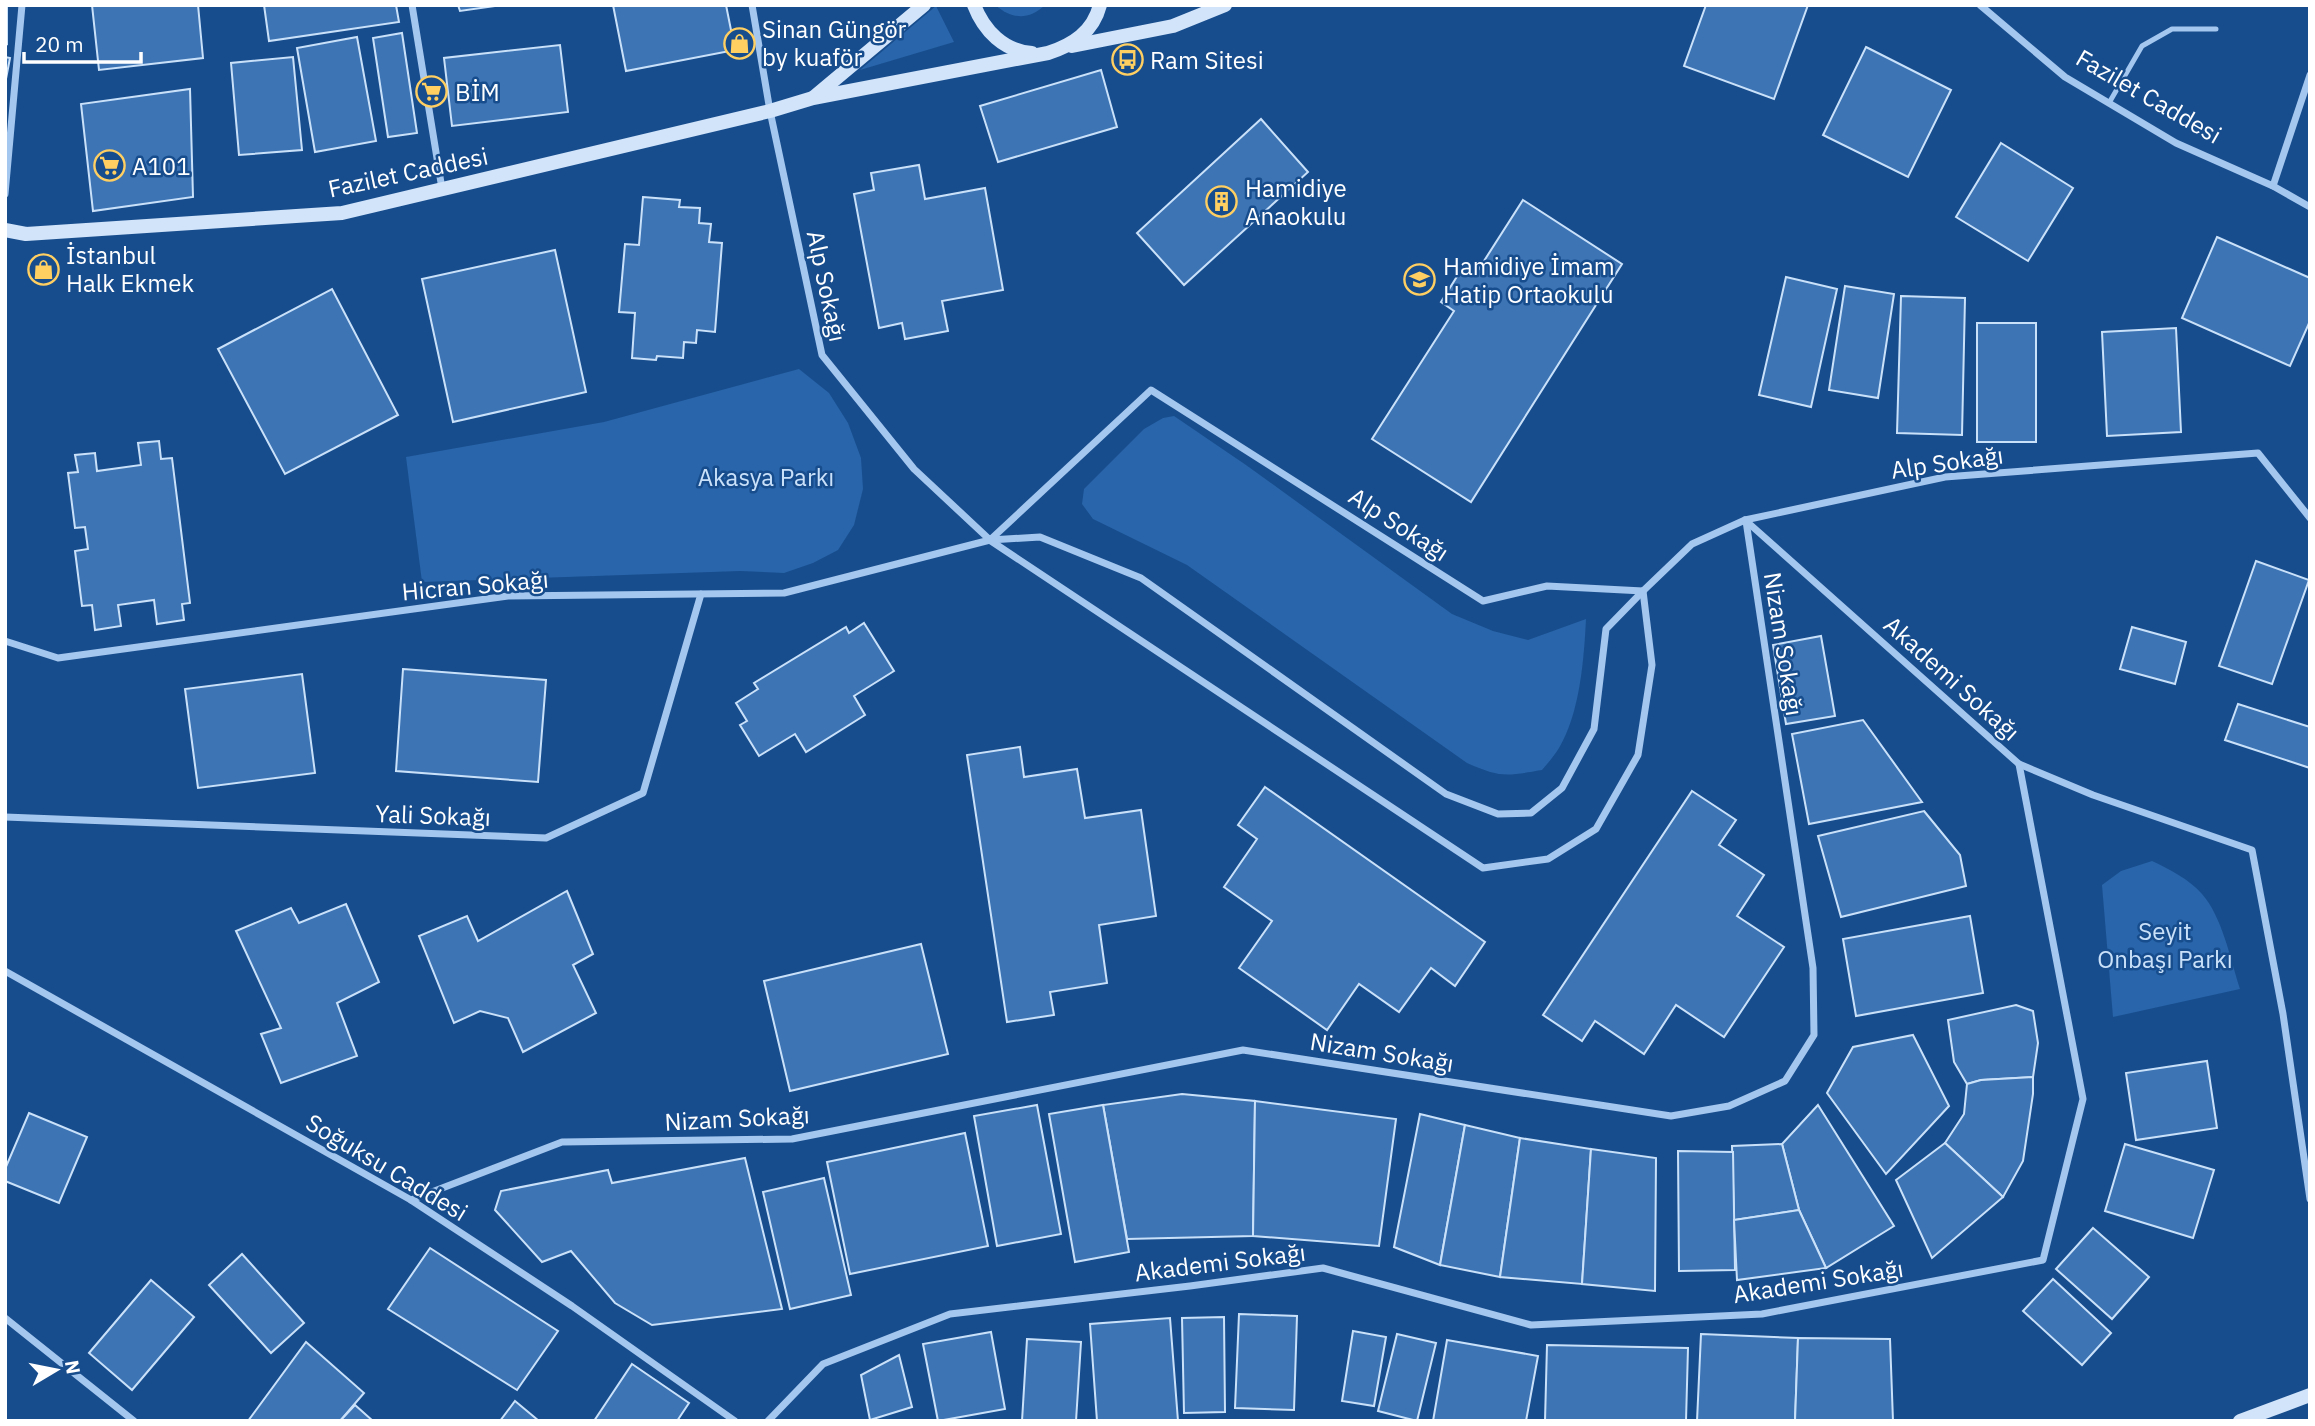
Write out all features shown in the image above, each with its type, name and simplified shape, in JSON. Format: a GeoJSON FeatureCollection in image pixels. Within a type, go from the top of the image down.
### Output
{"type":"FeatureCollection","features":[{"type":"Feature","properties":{"kind":"street"},"geometry":{"type":"LineString","coordinates":[[5,194],[22,5]]}},
{"type":"Feature","properties":{"kind":"street"},"geometry":{"type":"LineString","coordinates":[[412,5],[442,189]]}},
{"type":"Feature","properties":{"kind":"street","name":"Alp Sokağı"},"geometry":{"type":"LineString","coordinates":[[752,5],[770,111],[822,355],[914,469],[990,540],[1151,390],[1483,601],[1547,586],[1643,591],[1692,544],[1745,520],[1945,477],[2258,453],[2310,518]]}},
{"type":"Feature","properties":{"kind":"street"},"geometry":{"type":"LineString","coordinates":[[813,98],[924,5]]}},
{"type":"Feature","properties":{"kind":"street"},"geometry":{"type":"LineString","coordinates":[[974,5],[980,20],[992,36],[1008,47],[1028,53],[1048,53]]}},
{"type":"Feature","properties":{"kind":"street"},"geometry":{"type":"LineString","coordinates":[[1068,47],[1085,34],[1097,16],[1100,5]]}},
{"type":"Feature","properties":{"kind":"street","name":"Fazilet Caddesi"},"geometry":{"type":"LineString","coordinates":[[5,230],[26,234],[342,213],[770,111],[813,98],[1173,26],[1225,5]]}},
{"type":"Feature","properties":{"kind":"street","name":"Fazilet Caddesi"},"geometry":{"type":"LineString","coordinates":[[1980,5],[2065,77],[2176,143],[2273,186],[2310,207]]}},
{"type":"Feature","properties":{"kind":"street"},"geometry":{"type":"LineString","coordinates":[[2273,186],[2310,75]]}},
{"type":"Feature","properties":{"kind":"street","name":"Akademi Sokağı"},"geometry":{"type":"LineString","coordinates":[[768,1421],[823,1364],[950,1314],[1322,1268],[1531,1325],[1762,1314],[2043,1260],[2083,1099],[2019,764],[1745,520]]}},
{"type":"Feature","properties":{"kind":"street","name":"Nizam Sokağı"},"geometry":{"type":"LineString","coordinates":[[411,1200],[562,1142],[792,1139],[1242,1051],[1671,1116],[1729,1106],[1785,1081],[1814,1035],[1813,968],[1745,520]]}},
{"type":"Feature","properties":{"kind":"street","name":"Hicran Sokağı"},"geometry":{"type":"LineString","coordinates":[[5,641],[58,657],[508,596],[784,593],[990,540],[1040,537],[1141,578],[1446,794],[1498,814],[1531,813],[1562,788],[1594,729],[1606,629],[1643,591]]}},
{"type":"Feature","properties":{"kind":"street"},"geometry":{"type":"LineString","coordinates":[[990,540],[1483,868],[1548,859],[1596,830],[1638,755],[1652,665],[1643,591]]}},
{"type":"Feature","properties":{"kind":"street","name":"Yali Sokağı"},"geometry":{"type":"LineString","coordinates":[[5,817],[546,838],[643,793],[701,594]]}},
{"type":"Feature","properties":{"kind":"street"},"geometry":{"type":"LineString","coordinates":[[2019,764],[2093,795],[2252,850],[2283,1014],[2310,1199]]}},
{"type":"Feature","properties":{"kind":"street","name":"Soğuksu Caddesi"},"geometry":{"type":"LineString","coordinates":[[5,971],[411,1200],[572,1306],[735,1421]]}},
{"type":"Feature","properties":{"kind":"street"},"geometry":{"type":"LineString","coordinates":[[5,1318],[134,1421]]}},
{"type":"Feature","properties":{"kind":"street"},"geometry":{"type":"LineString","coordinates":[[2240,1421],[2310,1395]]}},
{"type":"Feature","properties":{"kind":"lane"},"geometry":{"type":"LineString","coordinates":[[2109,103],[2142,46],[2172,29],[2216,29]]}},
{"type":"Feature","properties":{"kind":"green space"},"geometry":{"type":"Polygon","coordinates":[[[995,5],[1045,5],[1032,14],[1020,16],[995,5]]]}},
{"type":"Feature","properties":{"kind":"green space"},"geometry":{"type":"Polygon","coordinates":[[[936,6],[954,42],[860,70],[936,6]]]}},
{"type":"Feature","properties":{"kind":"green space","name":"Akasya Parkı"},"geometry":{"type":"Polygon","coordinates":[[[799,369],[829,393],[848,423],[861,458],[863,489],[854,525],[838,550],[813,563],[784,573],[740,571],[422,582],[406,457],[604,422],[799,369]]]}},
{"type":"Feature","properties":{"kind":"green space"},"geometry":{"type":"Polygon","coordinates":[[[1174,416],[1452,614],[1493,631],[1528,640],[1586,619],[1582,668],[1572,719],[1559,748],[1542,770],[1504,774],[1467,763],[1187,565],[1093,519],[1082,504],[1084,489],[1144,429],[1163,418],[1174,416]]]}},
{"type":"Feature","properties":{"kind":"green space","name":"Seyit Onbaşı Parkı"},"geometry":{"type":"Polygon","coordinates":[[[2152,861],[2185,879],[2209,903],[2225,939],[2240,989],[2113,1017],[2102,885],[2121,871],[2152,861]]]}},
{"type":"Feature","properties":{"kind":"building"},"geometry":{"type":"Polygon","coordinates":[[[7,5],[7,44],[5,43],[7,5]]]}},
{"type":"Feature","properties":{"kind":"building"},"geometry":{"type":"Polygon","coordinates":[[[92,5],[198,5],[203,58],[99,70],[92,5]]]}},
{"type":"Feature","properties":{"kind":"building"},"geometry":{"type":"Polygon","coordinates":[[[264,5],[396,5],[399,22],[269,41],[264,5]]]}},
{"type":"Feature","properties":{"kind":"building"},"geometry":{"type":"Polygon","coordinates":[[[458,5],[502,5],[460,11],[458,5]]]}},
{"type":"Feature","properties":{"kind":"building"},"geometry":{"type":"Polygon","coordinates":[[[613,5],[726,5],[735,50],[626,71],[613,5]]]}},
{"type":"Feature","properties":{"kind":"building"},"geometry":{"type":"Polygon","coordinates":[[[1706,5],[1808,5],[1774,99],[1684,66],[1706,5]]]}},
{"type":"Feature","properties":{"kind":"building"},"geometry":{"type":"Polygon","coordinates":[[[402,33],[417,133],[388,137],[373,38],[402,33]]]}},
{"type":"Feature","properties":{"kind":"building"},"geometry":{"type":"Polygon","coordinates":[[[357,37],[376,141],[315,152],[297,48],[357,37]]]}},
{"type":"Feature","properties":{"kind":"building"},"geometry":{"type":"Polygon","coordinates":[[[560,45],[568,112],[452,126],[444,58],[560,45]]]}},
{"type":"Feature","properties":{"kind":"building"},"geometry":{"type":"Polygon","coordinates":[[[1866,47],[1951,90],[1908,177],[1823,135],[1866,47]]]}},
{"type":"Feature","properties":{"kind":"building"},"geometry":{"type":"Polygon","coordinates":[[[5,57],[10,58],[5,84],[5,57]]]}},
{"type":"Feature","properties":{"kind":"building"},"geometry":{"type":"Polygon","coordinates":[[[293,57],[302,150],[239,155],[231,63],[293,57]]]}},
{"type":"Feature","properties":{"kind":"building"},"geometry":{"type":"Polygon","coordinates":[[[1101,70],[1117,127],[998,162],[980,106],[1101,70]]]}},
{"type":"Feature","properties":{"kind":"building"},"geometry":{"type":"Polygon","coordinates":[[[190,89],[193,197],[93,211],[81,104],[190,89]]]}},
{"type":"Feature","properties":{"kind":"building","name":"Hamidiye Anaokulu"},"geometry":{"type":"Polygon","coordinates":[[[1261,119],[1308,172],[1184,285],[1137,233],[1261,119]]]}},
{"type":"Feature","properties":{"kind":"building"},"geometry":{"type":"Polygon","coordinates":[[[2001,143],[2073,188],[2028,261],[1956,217],[2001,143]]]}},
{"type":"Feature","properties":{"kind":"building"},"geometry":{"type":"Polygon","coordinates":[[[919,165],[925,199],[985,188],[1003,290],[942,301],[948,331],[905,339],[902,323],[879,328],[854,194],[874,190],[871,173],[919,165]]]}},
{"type":"Feature","properties":{"kind":"building"},"geometry":{"type":"Polygon","coordinates":[[[643,197],[680,200],[679,207],[700,208],[699,223],[711,224],[709,242],[722,243],[715,332],[697,330],[696,343],[684,342],[683,358],[632,358],[635,313],[619,312],[625,244],[639,245],[643,197]]]}},
{"type":"Feature","properties":{"kind":"building"},"geometry":{"type":"Polygon","coordinates":[[[1523,200],[1622,264],[1471,502],[1372,439],[1454,311],[1441,302],[1463,267],[1475,275],[1523,200]]]}},
{"type":"Feature","properties":{"kind":"building"},"geometry":{"type":"Polygon","coordinates":[[[2217,237],[2310,278],[2310,321],[2290,366],[2182,318],[2217,237]]]}},
{"type":"Feature","properties":{"kind":"building"},"geometry":{"type":"Polygon","coordinates":[[[555,250],[586,392],[453,422],[422,279],[555,250]]]}},
{"type":"Feature","properties":{"kind":"building"},"geometry":{"type":"Polygon","coordinates":[[[1786,277],[1837,289],[1811,407],[1759,395],[1786,277]]]}},
{"type":"Feature","properties":{"kind":"building"},"geometry":{"type":"Polygon","coordinates":[[[1845,286],[1894,294],[1878,398],[1829,390],[1845,286]]]}},
{"type":"Feature","properties":{"kind":"building"},"geometry":{"type":"Polygon","coordinates":[[[332,289],[398,415],[285,474],[218,349],[332,289]]]}},
{"type":"Feature","properties":{"kind":"building"},"geometry":{"type":"Polygon","coordinates":[[[1901,296],[1965,298],[1962,435],[1897,433],[1901,296]]]}},
{"type":"Feature","properties":{"kind":"building"},"geometry":{"type":"Polygon","coordinates":[[[1977,323],[2036,323],[2036,442],[1977,442],[1977,323]]]}},
{"type":"Feature","properties":{"kind":"building"},"geometry":{"type":"Polygon","coordinates":[[[2176,328],[2181,432],[2107,436],[2102,332],[2176,328]]]}},
{"type":"Feature","properties":{"kind":"building"},"geometry":{"type":"Polygon","coordinates":[[[159,441],[161,459],[172,458],[190,603],[182,604],[184,620],[157,624],[154,600],[118,605],[121,626],[95,630],[92,605],[82,606],[75,551],[88,549],[85,527],[75,528],[68,473],[78,472],[75,455],[95,453],[97,471],[141,465],[138,443],[159,441]]]}},
{"type":"Feature","properties":{"kind":"building"},"geometry":{"type":"Polygon","coordinates":[[[2256,561],[2309,580],[2272,684],[2219,666],[2256,561]]]}},
{"type":"Feature","properties":{"kind":"building"},"geometry":{"type":"Polygon","coordinates":[[[864,623],[894,671],[854,696],[865,715],[806,752],[795,734],[759,756],[740,725],[747,721],[736,703],[758,689],[754,683],[846,627],[849,633],[864,623]]]}},
{"type":"Feature","properties":{"kind":"building"},"geometry":{"type":"Polygon","coordinates":[[[2132,627],[2186,642],[2175,684],[2120,669],[2132,627]]]}},
{"type":"Feature","properties":{"kind":"building"},"geometry":{"type":"Polygon","coordinates":[[[1821,636],[1835,716],[1786,724],[1773,645],[1821,636]]]}},
{"type":"Feature","properties":{"kind":"building"},"geometry":{"type":"Polygon","coordinates":[[[403,669],[546,680],[538,782],[396,771],[403,669]]]}},
{"type":"Feature","properties":{"kind":"building"},"geometry":{"type":"Polygon","coordinates":[[[302,674],[315,773],[198,788],[185,689],[302,674]]]}},
{"type":"Feature","properties":{"kind":"building"},"geometry":{"type":"Polygon","coordinates":[[[2238,704],[2310,727],[2310,768],[2225,740],[2238,704]]]}},
{"type":"Feature","properties":{"kind":"building"},"geometry":{"type":"Polygon","coordinates":[[[1863,720],[1922,802],[1809,824],[1792,734],[1863,720]]]}},
{"type":"Feature","properties":{"kind":"building"},"geometry":{"type":"Polygon","coordinates":[[[1020,747],[1024,777],[1077,769],[1085,818],[1141,810],[1156,916],[1099,925],[1107,983],[1050,992],[1054,1015],[1007,1022],[967,755],[1020,747]]]}},
{"type":"Feature","properties":{"kind":"building"},"geometry":{"type":"Polygon","coordinates":[[[1265,787],[1485,942],[1455,986],[1431,968],[1399,1012],[1359,984],[1327,1030],[1239,968],[1272,921],[1224,887],[1257,839],[1238,825],[1265,787]]]}},
{"type":"Feature","properties":{"kind":"building"},"geometry":{"type":"Polygon","coordinates":[[[1692,791],[1736,820],[1719,845],[1764,875],[1737,916],[1784,947],[1724,1037],[1676,1005],[1644,1054],[1595,1021],[1582,1041],[1543,1015],[1692,791]]]}},
{"type":"Feature","properties":{"kind":"building"},"geometry":{"type":"Polygon","coordinates":[[[1924,811],[1960,855],[1966,886],[1841,917],[1818,836],[1924,811]]]}},
{"type":"Feature","properties":{"kind":"building"},"geometry":{"type":"Polygon","coordinates":[[[567,891],[593,954],[573,965],[596,1013],[523,1052],[508,1018],[480,1011],[454,1023],[419,936],[467,916],[478,941],[567,891]]]}},
{"type":"Feature","properties":{"kind":"building"},"geometry":{"type":"Polygon","coordinates":[[[346,904],[379,982],[337,1003],[357,1056],[281,1083],[261,1034],[281,1028],[236,931],[291,908],[299,923],[346,904]]]}},
{"type":"Feature","properties":{"kind":"building"},"geometry":{"type":"Polygon","coordinates":[[[1970,916],[1983,993],[1856,1016],[1843,939],[1970,916]]]}},
{"type":"Feature","properties":{"kind":"building"},"geometry":{"type":"Polygon","coordinates":[[[921,944],[948,1054],[790,1091],[764,981],[921,944]]]}},
{"type":"Feature","properties":{"kind":"building"},"geometry":{"type":"Polygon","coordinates":[[[2016,1005],[2033,1011],[2038,1043],[2033,1077],[1981,1080],[1967,1084],[1954,1062],[1948,1020],[2016,1005]]]}},
{"type":"Feature","properties":{"kind":"building"},"geometry":{"type":"Polygon","coordinates":[[[1913,1035],[1949,1106],[1886,1174],[1827,1093],[1853,1047],[1913,1035]]]}},
{"type":"Feature","properties":{"kind":"building"},"geometry":{"type":"Polygon","coordinates":[[[2207,1061],[2217,1128],[2136,1140],[2126,1073],[2207,1061]]]}},
{"type":"Feature","properties":{"kind":"building"},"geometry":{"type":"Polygon","coordinates":[[[2033,1077],[2023,1161],[2003,1197],[1945,1143],[1964,1114],[1967,1084],[1981,1080],[2033,1077]]]}},
{"type":"Feature","properties":{"kind":"building"},"geometry":{"type":"Polygon","coordinates":[[[1182,1094],[1255,1101],[1253,1236],[1127,1239],[1103,1105],[1182,1094]]]}},
{"type":"Feature","properties":{"kind":"building"},"geometry":{"type":"Polygon","coordinates":[[[1255,1101],[1396,1119],[1379,1246],[1253,1236],[1255,1101]]]}},
{"type":"Feature","properties":{"kind":"building"},"geometry":{"type":"Polygon","coordinates":[[[1037,1105],[1061,1234],[997,1246],[974,1116],[1037,1105]]]}},
{"type":"Feature","properties":{"kind":"building"},"geometry":{"type":"Polygon","coordinates":[[[1103,1105],[1129,1252],[1075,1262],[1049,1114],[1103,1105]]]}},
{"type":"Feature","properties":{"kind":"building"},"geometry":{"type":"Polygon","coordinates":[[[1818,1105],[1894,1226],[1826,1268],[1799,1210],[1782,1144],[1818,1105]]]}},
{"type":"Feature","properties":{"kind":"building"},"geometry":{"type":"Polygon","coordinates":[[[29,1113],[87,1137],[59,1203],[5,1181],[5,1169],[29,1113]]]}},
{"type":"Feature","properties":{"kind":"building"},"geometry":{"type":"Polygon","coordinates":[[[1420,1114],[1465,1125],[1440,1265],[1394,1247],[1420,1114]]]}},
{"type":"Feature","properties":{"kind":"building"},"geometry":{"type":"Polygon","coordinates":[[[1465,1125],[1520,1138],[1500,1277],[1440,1265],[1465,1125]]]}},
{"type":"Feature","properties":{"kind":"building"},"geometry":{"type":"Polygon","coordinates":[[[965,1133],[988,1246],[850,1274],[827,1162],[965,1133]]]}},
{"type":"Feature","properties":{"kind":"building"},"geometry":{"type":"Polygon","coordinates":[[[1520,1138],[1591,1149],[1582,1284],[1500,1277],[1520,1138]]]}},
{"type":"Feature","properties":{"kind":"building"},"geometry":{"type":"Polygon","coordinates":[[[1945,1143],[2003,1197],[1932,1258],[1896,1180],[1945,1143]]]}},
{"type":"Feature","properties":{"kind":"building"},"geometry":{"type":"Polygon","coordinates":[[[1782,1144],[1799,1210],[1734,1220],[1732,1146],[1782,1144]]]}},
{"type":"Feature","properties":{"kind":"building"},"geometry":{"type":"Polygon","coordinates":[[[2125,1144],[2214,1170],[2193,1238],[2105,1211],[2125,1144]]]}},
{"type":"Feature","properties":{"kind":"building"},"geometry":{"type":"Polygon","coordinates":[[[1591,1149],[1656,1158],[1655,1291],[1582,1284],[1591,1149]]]}},
{"type":"Feature","properties":{"kind":"building"},"geometry":{"type":"Polygon","coordinates":[[[1678,1151],[1733,1152],[1735,1270],[1679,1271],[1678,1151]]]}},
{"type":"Feature","properties":{"kind":"building"},"geometry":{"type":"Polygon","coordinates":[[[745,1158],[782,1309],[652,1325],[615,1303],[571,1251],[542,1262],[495,1210],[501,1191],[608,1170],[612,1183],[745,1158]]]}},
{"type":"Feature","properties":{"kind":"building"},"geometry":{"type":"Polygon","coordinates":[[[824,1178],[851,1295],[790,1309],[763,1192],[824,1178]]]}},
{"type":"Feature","properties":{"kind":"building"},"geometry":{"type":"Polygon","coordinates":[[[1799,1210],[1826,1268],[1737,1280],[1734,1220],[1799,1210]]]}},
{"type":"Feature","properties":{"kind":"building"},"geometry":{"type":"Polygon","coordinates":[[[2093,1228],[2149,1277],[2112,1319],[2056,1269],[2093,1228]]]}},
{"type":"Feature","properties":{"kind":"building"},"geometry":{"type":"Polygon","coordinates":[[[430,1248],[558,1331],[517,1390],[388,1309],[430,1248]]]}},
{"type":"Feature","properties":{"kind":"building"},"geometry":{"type":"Polygon","coordinates":[[[242,1254],[304,1323],[271,1353],[209,1285],[242,1254]]]}},
{"type":"Feature","properties":{"kind":"building"},"geometry":{"type":"Polygon","coordinates":[[[2053,1279],[2111,1333],[2082,1365],[2023,1311],[2053,1279]]]}},
{"type":"Feature","properties":{"kind":"building"},"geometry":{"type":"Polygon","coordinates":[[[151,1280],[194,1317],[132,1390],[89,1353],[151,1280]]]}},
{"type":"Feature","properties":{"kind":"building"},"geometry":{"type":"Polygon","coordinates":[[[1239,1314],[1297,1316],[1294,1410],[1235,1408],[1239,1314]]]}},
{"type":"Feature","properties":{"kind":"building"},"geometry":{"type":"Polygon","coordinates":[[[1224,1317],[1225,1412],[1184,1413],[1182,1318],[1224,1317]]]}},
{"type":"Feature","properties":{"kind":"building"},"geometry":{"type":"Polygon","coordinates":[[[1170,1318],[1178,1421],[1097,1421],[1090,1324],[1170,1318]]]}},
{"type":"Feature","properties":{"kind":"building"},"geometry":{"type":"Polygon","coordinates":[[[1353,1331],[1386,1337],[1374,1406],[1342,1401],[1353,1331]]]}},
{"type":"Feature","properties":{"kind":"building"},"geometry":{"type":"Polygon","coordinates":[[[991,1332],[1005,1409],[938,1421],[923,1344],[991,1332]]]}},
{"type":"Feature","properties":{"kind":"building"},"geometry":{"type":"Polygon","coordinates":[[[1397,1334],[1436,1343],[1417,1421],[1378,1411],[1397,1334]]]}},
{"type":"Feature","properties":{"kind":"building"},"geometry":{"type":"Polygon","coordinates":[[[1701,1334],[1798,1338],[1795,1421],[1697,1421],[1701,1334]]]}},
{"type":"Feature","properties":{"kind":"building"},"geometry":{"type":"Polygon","coordinates":[[[1798,1338],[1890,1339],[1893,1421],[1795,1421],[1798,1338]]]}},
{"type":"Feature","properties":{"kind":"building"},"geometry":{"type":"Polygon","coordinates":[[[1027,1339],[1081,1342],[1076,1421],[1022,1421],[1027,1339]]]}},
{"type":"Feature","properties":{"kind":"building"},"geometry":{"type":"Polygon","coordinates":[[[1447,1340],[1538,1356],[1526,1421],[1433,1421],[1447,1340]]]}},
{"type":"Feature","properties":{"kind":"building"},"geometry":{"type":"Polygon","coordinates":[[[306,1342],[364,1393],[340,1421],[248,1421],[306,1342]]]}},
{"type":"Feature","properties":{"kind":"building"},"geometry":{"type":"Polygon","coordinates":[[[1547,1345],[1688,1348],[1686,1421],[1545,1421],[1547,1345]]]}},
{"type":"Feature","properties":{"kind":"building"},"geometry":{"type":"Polygon","coordinates":[[[899,1355],[912,1407],[870,1420],[861,1375],[899,1355]]]}},
{"type":"Feature","properties":{"kind":"building"},"geometry":{"type":"Polygon","coordinates":[[[632,1364],[689,1403],[677,1421],[594,1421],[632,1364]]]}},
{"type":"Feature","properties":{"kind":"building"},"geometry":{"type":"Polygon","coordinates":[[[515,1401],[539,1421],[500,1421],[515,1401]]]}},
{"type":"Feature","properties":{"kind":"building"},"geometry":{"type":"Polygon","coordinates":[[[355,1405],[373,1421],[340,1421],[355,1405]]]}},
{"type":"Feature","properties":{"kind":"place","name":"Sinan Güngör by kuaför"},"geometry":{"type":"Point","coordinates":[739,43]}},
{"type":"Feature","properties":{"kind":"place","name":"Ram Sitesi"},"geometry":{"type":"Point","coordinates":[1127,60]}},
{"type":"Feature","properties":{"kind":"place","name":"BİM"},"geometry":{"type":"Point","coordinates":[432,92]}},
{"type":"Feature","properties":{"kind":"place","name":"A101"},"geometry":{"type":"Point","coordinates":[109,166]}},
{"type":"Feature","properties":{"kind":"place","name":"Hamidiye Anaokulu"},"geometry":{"type":"Point","coordinates":[1222,202]}},
{"type":"Feature","properties":{"kind":"place","name":"İstanbul Halk Ekmek"},"geometry":{"type":"Point","coordinates":[43,269]}},
{"type":"Feature","properties":{"kind":"place","name":"Hamidiye İmam Hatip Ortaokulu"},"geometry":{"type":"Point","coordinates":[1420,280]}}]}
